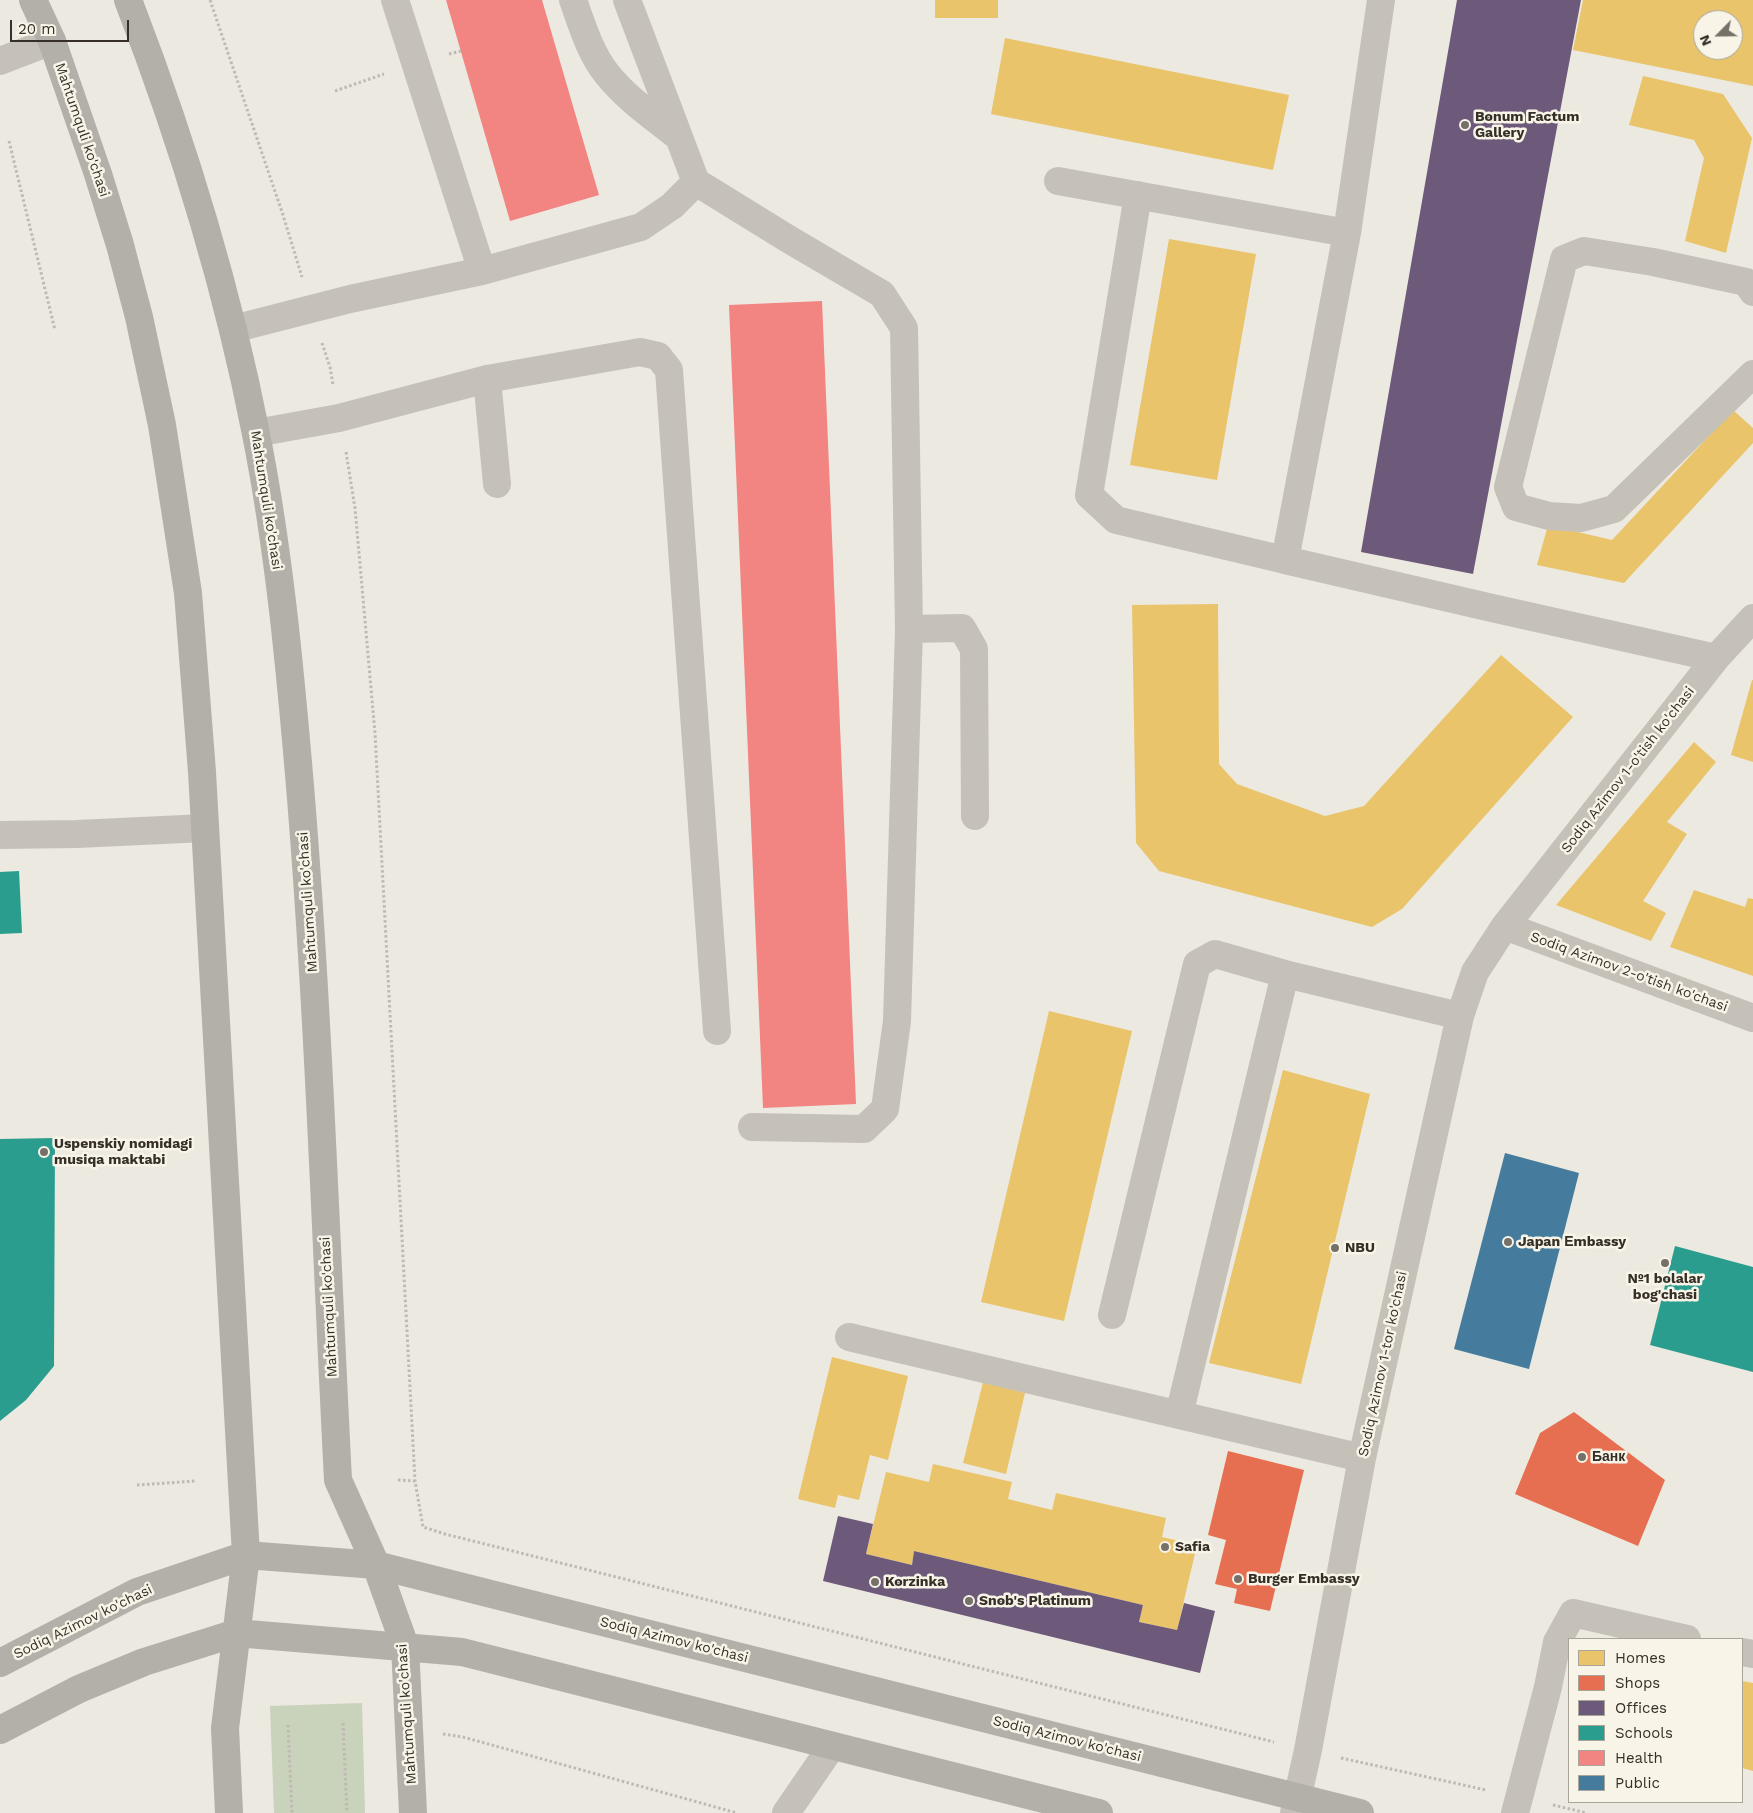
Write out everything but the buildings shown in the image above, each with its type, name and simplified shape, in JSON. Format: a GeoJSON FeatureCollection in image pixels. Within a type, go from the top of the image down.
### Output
{"type":"FeatureCollection","features":[{"type":"Feature","properties":{"kind":"main road","name":"Mahtumquli ko'chasi"},"geometry":{"type":"LineString","coordinates":[[33,0],[52,41],[98,174],[120,245],[147,353],[162,425],[188,594],[194,652],[205,828],[246,1555],[226,1728],[229,1813]]}},
{"type":"Feature","properties":{"kind":"main road","name":"Mahtumquli ko'chasi"},"geometry":{"type":"LineString","coordinates":[[128,0],[165,103],[208,237],[233,330],[256,433],[268,500],[286,635],[310,908],[338,1480],[376,1565],[405,1646],[413,1813]]}},
{"type":"Feature","properties":{"kind":"main road","name":"Sodiq Azimov ko'chasi"},"geometry":{"type":"LineString","coordinates":[[0,1664],[137,1592],[246,1555],[376,1565],[1296,1805],[1360,1813]]}},
{"type":"Feature","properties":{"kind":"main road"},"geometry":{"type":"LineString","coordinates":[[0,1730],[79,1689],[144,1662],[236,1633],[462,1652],[1085,1811]]}},
{"type":"Feature","properties":{"kind":"street"},"geometry":{"type":"LineString","coordinates":[[395,0],[482,271]]}},
{"type":"Feature","properties":{"kind":"street"},"geometry":{"type":"LineString","coordinates":[[573,0],[589,44],[606,73],[628,96],[678,136]]}},
{"type":"Feature","properties":{"kind":"street"},"geometry":{"type":"LineString","coordinates":[[627,0],[696,182],[882,294],[904,328],[909,629],[897,1022],[884,1109],[864,1129],[752,1127]]}},
{"type":"Feature","properties":{"kind":"street"},"geometry":{"type":"LineString","coordinates":[[1286,560],[1347,233],[1381,0]]}},
{"type":"Feature","properties":{"kind":"street"},"geometry":{"type":"LineString","coordinates":[[0,61],[52,41]]}},
{"type":"Feature","properties":{"kind":"street"},"geometry":{"type":"LineString","coordinates":[[1058,181],[1347,233]]}},
{"type":"Feature","properties":{"kind":"street"},"geometry":{"type":"LineString","coordinates":[[233,330],[350,299],[482,271],[641,226],[672,206],[696,182]]}},
{"type":"Feature","properties":{"kind":"street"},"geometry":{"type":"LineString","coordinates":[[1138,195],[1089,494],[1116,520],[1716,658]]}},
{"type":"Feature","properties":{"kind":"street"},"geometry":{"type":"LineString","coordinates":[[1753,292],[1746,282],[1645,261],[1584,251],[1564,259],[1508,487],[1516,507],[1549,516],[1581,518],[1614,509],[1753,374]]}},
{"type":"Feature","properties":{"kind":"street"},"geometry":{"type":"LineString","coordinates":[[256,433],[339,418],[487,379],[640,352],[658,356],[669,370],[717,1031]]}},
{"type":"Feature","properties":{"kind":"street"},"geometry":{"type":"LineString","coordinates":[[487,379],[497,484]]}},
{"type":"Feature","properties":{"kind":"street","name":"Sodiq Azimov 1-o'tish ko'chasi"},"geometry":{"type":"LineString","coordinates":[[1505,926],[1716,658],[1753,618]]}},
{"type":"Feature","properties":{"kind":"street"},"geometry":{"type":"LineString","coordinates":[[909,629],[962,628],[974,649],[975,816]]}},
{"type":"Feature","properties":{"kind":"street"},"geometry":{"type":"LineString","coordinates":[[0,835],[86,834],[205,828]]}},
{"type":"Feature","properties":{"kind":"street","name":"Sodiq Azimov 1-tor ko'chasi"},"geometry":{"type":"LineString","coordinates":[[1296,1805],[1308,1750],[1362,1458],[1460,1016],[1475,972],[1505,926]]}},
{"type":"Feature","properties":{"kind":"street","name":"Sodiq Azimov 2-o'tish ko'chasi"},"geometry":{"type":"LineString","coordinates":[[1505,926],[1753,1018]]}},
{"type":"Feature","properties":{"kind":"street"},"geometry":{"type":"LineString","coordinates":[[1112,1316],[1197,964],[1214,954],[1285,974],[1460,1016]]}},
{"type":"Feature","properties":{"kind":"street"},"geometry":{"type":"LineString","coordinates":[[1178,1415],[1285,974]]}},
{"type":"Feature","properties":{"kind":"street"},"geometry":{"type":"LineString","coordinates":[[849,1337],[1362,1458]]}},
{"type":"Feature","properties":{"kind":"street"},"geometry":{"type":"LineString","coordinates":[[1517,1805],[1548,1687],[1557,1642],[1573,1613],[1683,1638]]}},
{"type":"Feature","properties":{"kind":"street"},"geometry":{"type":"LineString","coordinates":[[786,1813],[832,1746]]}},
{"type":"Feature","properties":{"kind":"path"},"geometry":{"type":"LineString","coordinates":[[210,0],[283,214],[330,367],[356,508],[374,733],[415,1480],[423,1527],[1308,1750],[1517,1805],[1587,1813]]}},
{"type":"Feature","properties":{"kind":"path"},"geometry":{"type":"LineString","coordinates":[[9,141],[55,330]]}},
{"type":"Feature","properties":{"kind":"path"},"geometry":{"type":"LineString","coordinates":[[398,1480],[415,1480]]}},
{"type":"Feature","properties":{"kind":"path"},"geometry":{"type":"LineString","coordinates":[[137,1485],[196,1481]]}},
{"type":"Feature","properties":{"kind":"path"},"geometry":{"type":"LineString","coordinates":[[344,1723],[347,1813]]}},
{"type":"Feature","properties":{"kind":"path"},"geometry":{"type":"LineString","coordinates":[[288,1724],[292,1813]]}},
{"type":"Feature","properties":{"kind":"path"},"geometry":{"type":"LineString","coordinates":[[410,1730],[463,1737],[737,1813]]}},
{"type":"Feature","properties":{"kind":"green space"},"geometry":{"type":"Polygon","coordinates":[[[362,1703],[365,1813],[274,1813],[270,1706],[362,1703]]]}},
{"type":"Feature","properties":{"kind":"place","name":"Bonum Factum Gallery"},"geometry":{"type":"Point","coordinates":[1465,125]}},
{"type":"Feature","properties":{"kind":"place","name":"Uspenskiy nomidagi musiqa maktabi"},"geometry":{"type":"Point","coordinates":[44,1152]}},
{"type":"Feature","properties":{"kind":"place","name":"Japan Еmbassy"},"geometry":{"type":"Point","coordinates":[1508,1242]}},
{"type":"Feature","properties":{"kind":"place","name":"NBU"},"geometry":{"type":"Point","coordinates":[1335,1248]}},
{"type":"Feature","properties":{"kind":"place","name":"№1 bolalar bog'chasi"},"geometry":{"type":"Point","coordinates":[1665,1263]}},
{"type":"Feature","properties":{"kind":"place","name":"Банк"},"geometry":{"type":"Point","coordinates":[1582,1457]}},
{"type":"Feature","properties":{"kind":"place","name":"Safia"},"geometry":{"type":"Point","coordinates":[1165,1547]}},
{"type":"Feature","properties":{"kind":"place","name":"Burger Embassy"},"geometry":{"type":"Point","coordinates":[1238,1579]}},
{"type":"Feature","properties":{"kind":"place","name":"Korzinka"},"geometry":{"type":"Point","coordinates":[875,1582]}},
{"type":"Feature","properties":{"kind":"place","name":"Snob's Platinum"},"geometry":{"type":"Point","coordinates":[969,1601]}}]}
